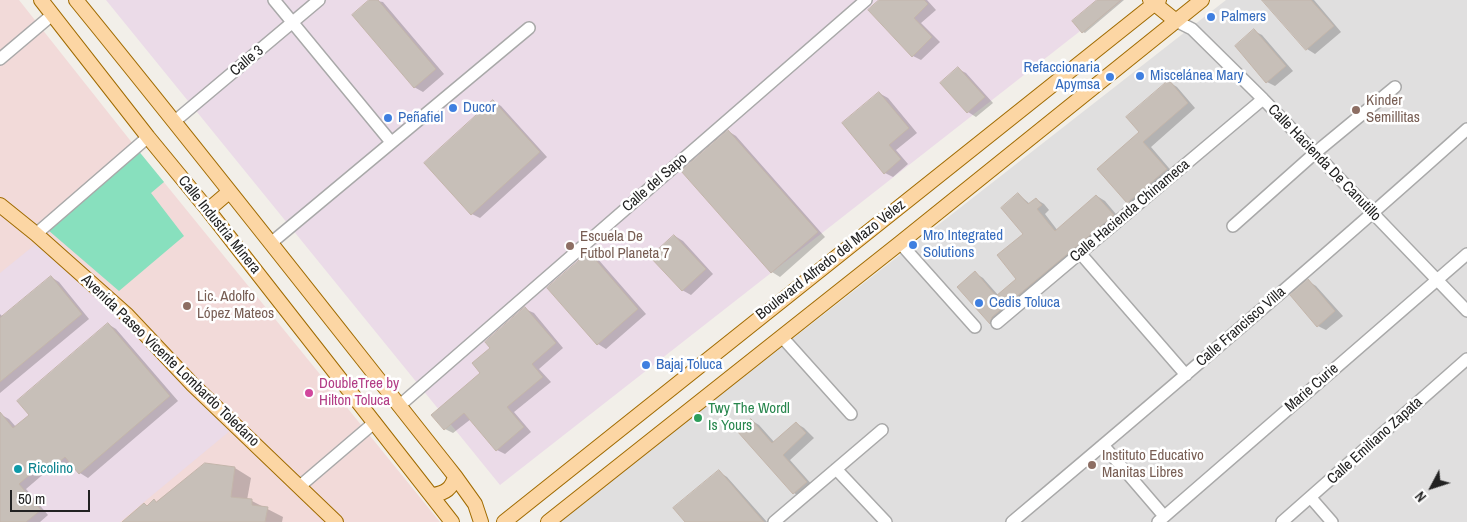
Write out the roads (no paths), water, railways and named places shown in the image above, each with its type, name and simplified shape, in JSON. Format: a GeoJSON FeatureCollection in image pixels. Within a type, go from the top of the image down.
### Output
{"type":"FeatureCollection","features":[{"type":"Feature","properties":{"kind":"main road","name":"Calle Industria Minera"},"geometry":{"type":"LineString","coordinates":[[40,0],[433,495],[452,522]]}},
{"type":"Feature","properties":{"kind":"main road","name":"Calle Industria Minera"},"geometry":{"type":"LineString","coordinates":[[76,0],[175,121],[229,192],[455,476],[475,504],[481,522]]}},
{"type":"Feature","properties":{"kind":"main road","name":"Boulevard Alfredo del Mazo Velez"},"geometry":{"type":"LineString","coordinates":[[548,522],[1202,0]]}},
{"type":"Feature","properties":{"kind":"main road","name":"Boulevard Alfredo del Mazo Velez"},"geometry":{"type":"LineString","coordinates":[[504,522],[1154,1]]}},
{"type":"Feature","properties":{"kind":"main road"},"geometry":{"type":"LineString","coordinates":[[1154,1],[1176,21]]}},
{"type":"Feature","properties":{"kind":"main road"},"geometry":{"type":"LineString","coordinates":[[208,210],[229,192]]}},
{"type":"Feature","properties":{"kind":"main road","name":"Avenida Paseo Vicente Lombardo Toledano"},"geometry":{"type":"LineString","coordinates":[[0,205],[36,234],[127,315],[194,385],[336,522]]}},
{"type":"Feature","properties":{"kind":"main road"},"geometry":{"type":"LineString","coordinates":[[433,495],[449,489],[455,476]]}},
{"type":"Feature","properties":{"kind":"street"},"geometry":{"type":"LineString","coordinates":[[274,0],[391,142]]}},
{"type":"Feature","properties":{"kind":"street","name":"Calle 3"},"geometry":{"type":"LineString","coordinates":[[175,121],[319,0]]}},
{"type":"Feature","properties":{"kind":"street","name":"Calle del Sapo"},"geometry":{"type":"LineString","coordinates":[[399,406],[866,0]]}},
{"type":"Feature","properties":{"kind":"street"},"geometry":{"type":"LineString","coordinates":[[0,59],[52,15]]}},
{"type":"Feature","properties":{"kind":"street","name":"Calle Hacienda De Canutillo"},"geometry":{"type":"LineString","coordinates":[[1176,21],[1192,29],[1315,152],[1467,311]]}},
{"type":"Feature","properties":{"kind":"street"},"geometry":{"type":"LineString","coordinates":[[271,243],[529,28]]}},
{"type":"Feature","properties":{"kind":"street"},"geometry":{"type":"LineString","coordinates":[[1233,226],[1315,152],[1395,87]]}},
{"type":"Feature","properties":{"kind":"street","name":"Calle Hacienda Chinameca"},"geometry":{"type":"LineString","coordinates":[[997,323],[1262,99]]}},
{"type":"Feature","properties":{"kind":"street","name":"Calle Francisco Villa"},"geometry":{"type":"LineString","coordinates":[[1012,522],[1186,375],[1467,129]]}},
{"type":"Feature","properties":{"kind":"street"},"geometry":{"type":"LineString","coordinates":[[36,234],[148,137]]}},
{"type":"Feature","properties":{"kind":"street"},"geometry":{"type":"LineString","coordinates":[[900,242],[975,326]]}},
{"type":"Feature","properties":{"kind":"street"},"geometry":{"type":"LineString","coordinates":[[1080,253],[1186,375]]}},
{"type":"Feature","properties":{"kind":"street","name":"Marie Curie"},"geometry":{"type":"LineString","coordinates":[[1161,519],[1467,254]]}},
{"type":"Feature","properties":{"kind":"street"},"geometry":{"type":"LineString","coordinates":[[782,337],[851,414]]}},
{"type":"Feature","properties":{"kind":"street","name":"Calle Emiliano Zapata"},"geometry":{"type":"LineString","coordinates":[[1282,522],[1467,359]]}},
{"type":"Feature","properties":{"kind":"street"},"geometry":{"type":"LineString","coordinates":[[300,486],[375,422]]}},
{"type":"Feature","properties":{"kind":"street"},"geometry":{"type":"LineString","coordinates":[[774,522],[882,430]]}},
{"type":"Feature","properties":{"kind":"street"},"geometry":{"type":"LineString","coordinates":[[1103,446],[1161,519]]}},
{"type":"Feature","properties":{"kind":"street"},"geometry":{"type":"LineString","coordinates":[[836,469],[886,522]]}},
{"type":"Feature","properties":{"kind":"street"},"geometry":{"type":"LineString","coordinates":[[1311,498],[1332,522]]}},
{"type":"Feature","properties":{"kind":"place","name":"Palmers"},"geometry":{"type":"Point","coordinates":[1211,17]}},
{"type":"Feature","properties":{"kind":"place","name":"Miscelánea Mary"},"geometry":{"type":"Point","coordinates":[1140,76]}},
{"type":"Feature","properties":{"kind":"place","name":"Refaccionaria Apymsa"},"geometry":{"type":"Point","coordinates":[1110,77]}},
{"type":"Feature","properties":{"kind":"place","name":"Ducor"},"geometry":{"type":"Point","coordinates":[453,108]}},
{"type":"Feature","properties":{"kind":"place","name":"Kinder Semillitas"},"geometry":{"type":"Point","coordinates":[1356,110]}},
{"type":"Feature","properties":{"kind":"place","name":"Peñafiel"},"geometry":{"type":"Point","coordinates":[388,118]}},
{"type":"Feature","properties":{"kind":"place","name":"Mro Integrated Solutions"},"geometry":{"type":"Point","coordinates":[913,245]}},
{"type":"Feature","properties":{"kind":"place","name":"Escuela De Futbol Planeta 7"},"geometry":{"type":"Point","coordinates":[570,246]}},
{"type":"Feature","properties":{"kind":"place","name":"Cedis Toluca"},"geometry":{"type":"Point","coordinates":[979,303]}},
{"type":"Feature","properties":{"kind":"place","name":"Lic. Adolfo López Mateos"},"geometry":{"type":"Point","coordinates":[187,306]}},
{"type":"Feature","properties":{"kind":"place","name":"Bajaj Toluca"},"geometry":{"type":"Point","coordinates":[646,365]}},
{"type":"Feature","properties":{"kind":"place","name":"DoubleTree by Hilton Toluca"},"geometry":{"type":"Point","coordinates":[309,393]}},
{"type":"Feature","properties":{"kind":"place","name":"Twy The Wordl Is Yours"},"geometry":{"type":"Point","coordinates":[698,418]}},
{"type":"Feature","properties":{"kind":"place","name":"Instituto Educativo Manitas Libres"},"geometry":{"type":"Point","coordinates":[1092,465]}},
{"type":"Feature","properties":{"kind":"place","name":"Ricolino"},"geometry":{"type":"Point","coordinates":[18,469]}}]}
